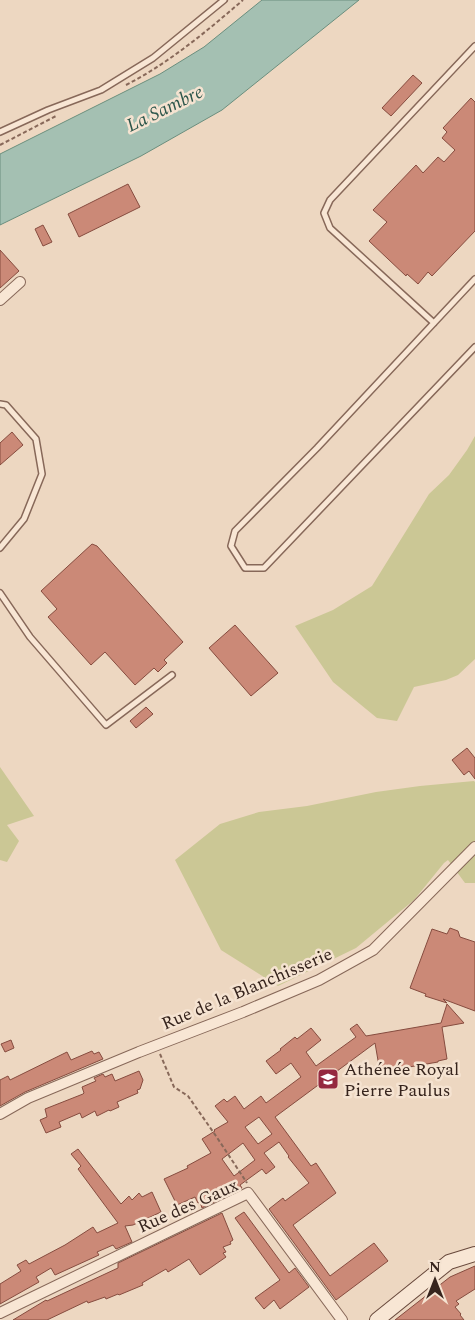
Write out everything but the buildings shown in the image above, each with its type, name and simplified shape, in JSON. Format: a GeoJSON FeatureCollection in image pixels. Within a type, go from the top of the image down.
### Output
{"type":"FeatureCollection","features":[{"type":"Feature","properties":{"kind":"main road"},"geometry":{"type":"LineString","coordinates":[[377,1320],[449,1262],[475,1254]]}},
{"type":"Feature","properties":{"kind":"street"},"geometry":{"type":"LineString","coordinates":[[0,300],[20,282]]}},
{"type":"Feature","properties":{"kind":"street","name":"Rue de la Blanchisserie"},"geometry":{"type":"LineString","coordinates":[[0,1114],[28,1098],[319,980],[373,950],[475,847]]}},
{"type":"Feature","properties":{"kind":"street","name":"Rue des Gaux"},"geometry":{"type":"LineString","coordinates":[[0,1313],[248,1193],[342,1320]]}},
{"type":"Feature","properties":{"kind":"lane"},"geometry":{"type":"LineString","coordinates":[[0,132],[48,110],[101,90],[153,58],[224,0]]}},
{"type":"Feature","properties":{"kind":"lane"},"geometry":{"type":"LineString","coordinates":[[434,323],[330,228],[324,213],[330,200],[475,46]]}},
{"type":"Feature","properties":{"kind":"lane"},"geometry":{"type":"LineString","coordinates":[[475,278],[316,448],[235,531],[231,546],[245,568],[264,568],[475,347]]}},
{"type":"Feature","properties":{"kind":"lane"},"geometry":{"type":"LineString","coordinates":[[0,404],[6,405],[36,439],[42,474],[24,519],[0,548]]}},
{"type":"Feature","properties":{"kind":"lane"},"geometry":{"type":"LineString","coordinates":[[0,593],[30,637],[106,725],[172,675]]}},
{"type":"Feature","properties":{"kind":"path"},"geometry":{"type":"LineString","coordinates":[[157,1045],[174,1087],[188,1096],[197,1108],[246,1181],[248,1193]]}},
{"type":"Feature","properties":{"kind":"shaded area"},"geometry":{"type":"Polygon","coordinates":[[[475,436],[475,659],[458,675],[446,680],[414,687],[397,721],[377,718],[333,682],[295,626],[333,610],[372,586],[429,494],[449,475],[475,436]]]}},
{"type":"Feature","properties":{"kind":"shaded area"},"geometry":{"type":"Polygon","coordinates":[[[0,767],[34,816],[7,825],[19,841],[7,862],[0,860],[0,767]]]}},
{"type":"Feature","properties":{"kind":"shaded area"},"geometry":{"type":"Polygon","coordinates":[[[474,781],[475,883],[465,883],[448,860],[414,900],[356,948],[278,986],[221,950],[175,860],[220,824],[259,812],[307,806],[376,792],[474,781]]]}},
{"type":"Feature","properties":{"kind":"water","name":"La Sambre"},"geometry":{"type":"Polygon","coordinates":[[[262,0],[359,0],[222,110],[141,156],[0,225],[0,154],[160,74],[204,47],[262,0]]]}},
{"type":"Feature","properties":{"kind":"place","name":"Athénée Royal Pierre Paulus"},"geometry":{"type":"Point","coordinates":[328,1079]}}]}
